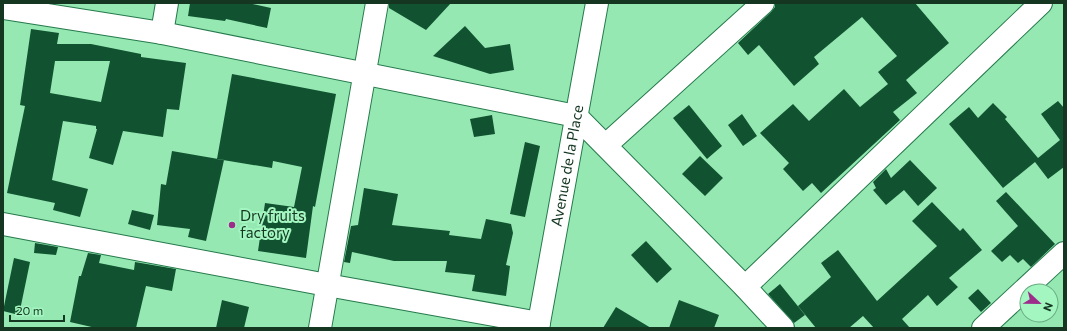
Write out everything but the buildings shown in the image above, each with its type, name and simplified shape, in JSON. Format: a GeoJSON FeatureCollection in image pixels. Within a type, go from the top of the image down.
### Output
{"type":"FeatureCollection","features":[{"type":"Feature","properties":{"kind":"street"},"geometry":{"type":"LineString","coordinates":[[162,33],[168,3]]}},
{"type":"Feature","properties":{"kind":"street"},"geometry":{"type":"LineString","coordinates":[[320,328],[377,3]]}},
{"type":"Feature","properties":{"kind":"street","name":"Avenue de la Place"},"geometry":{"type":"LineString","coordinates":[[539,325],[597,3]]}},
{"type":"Feature","properties":{"kind":"street"},"geometry":{"type":"LineString","coordinates":[[606,146],[763,3]]}},
{"type":"Feature","properties":{"kind":"street"},"geometry":{"type":"LineString","coordinates":[[744,287],[1041,3]]}},
{"type":"Feature","properties":{"kind":"street"},"geometry":{"type":"LineString","coordinates":[[3,8],[162,33],[576,116],[783,328]]}},
{"type":"Feature","properties":{"kind":"street"},"geometry":{"type":"LineString","coordinates":[[3,224],[539,325]]}},
{"type":"Feature","properties":{"kind":"street"},"geometry":{"type":"LineString","coordinates":[[983,328],[1064,253]]}},
{"type":"Feature","properties":{"kind":"place","name":"Dry fruits factory"},"geometry":{"type":"Point","coordinates":[232,225]}}]}
